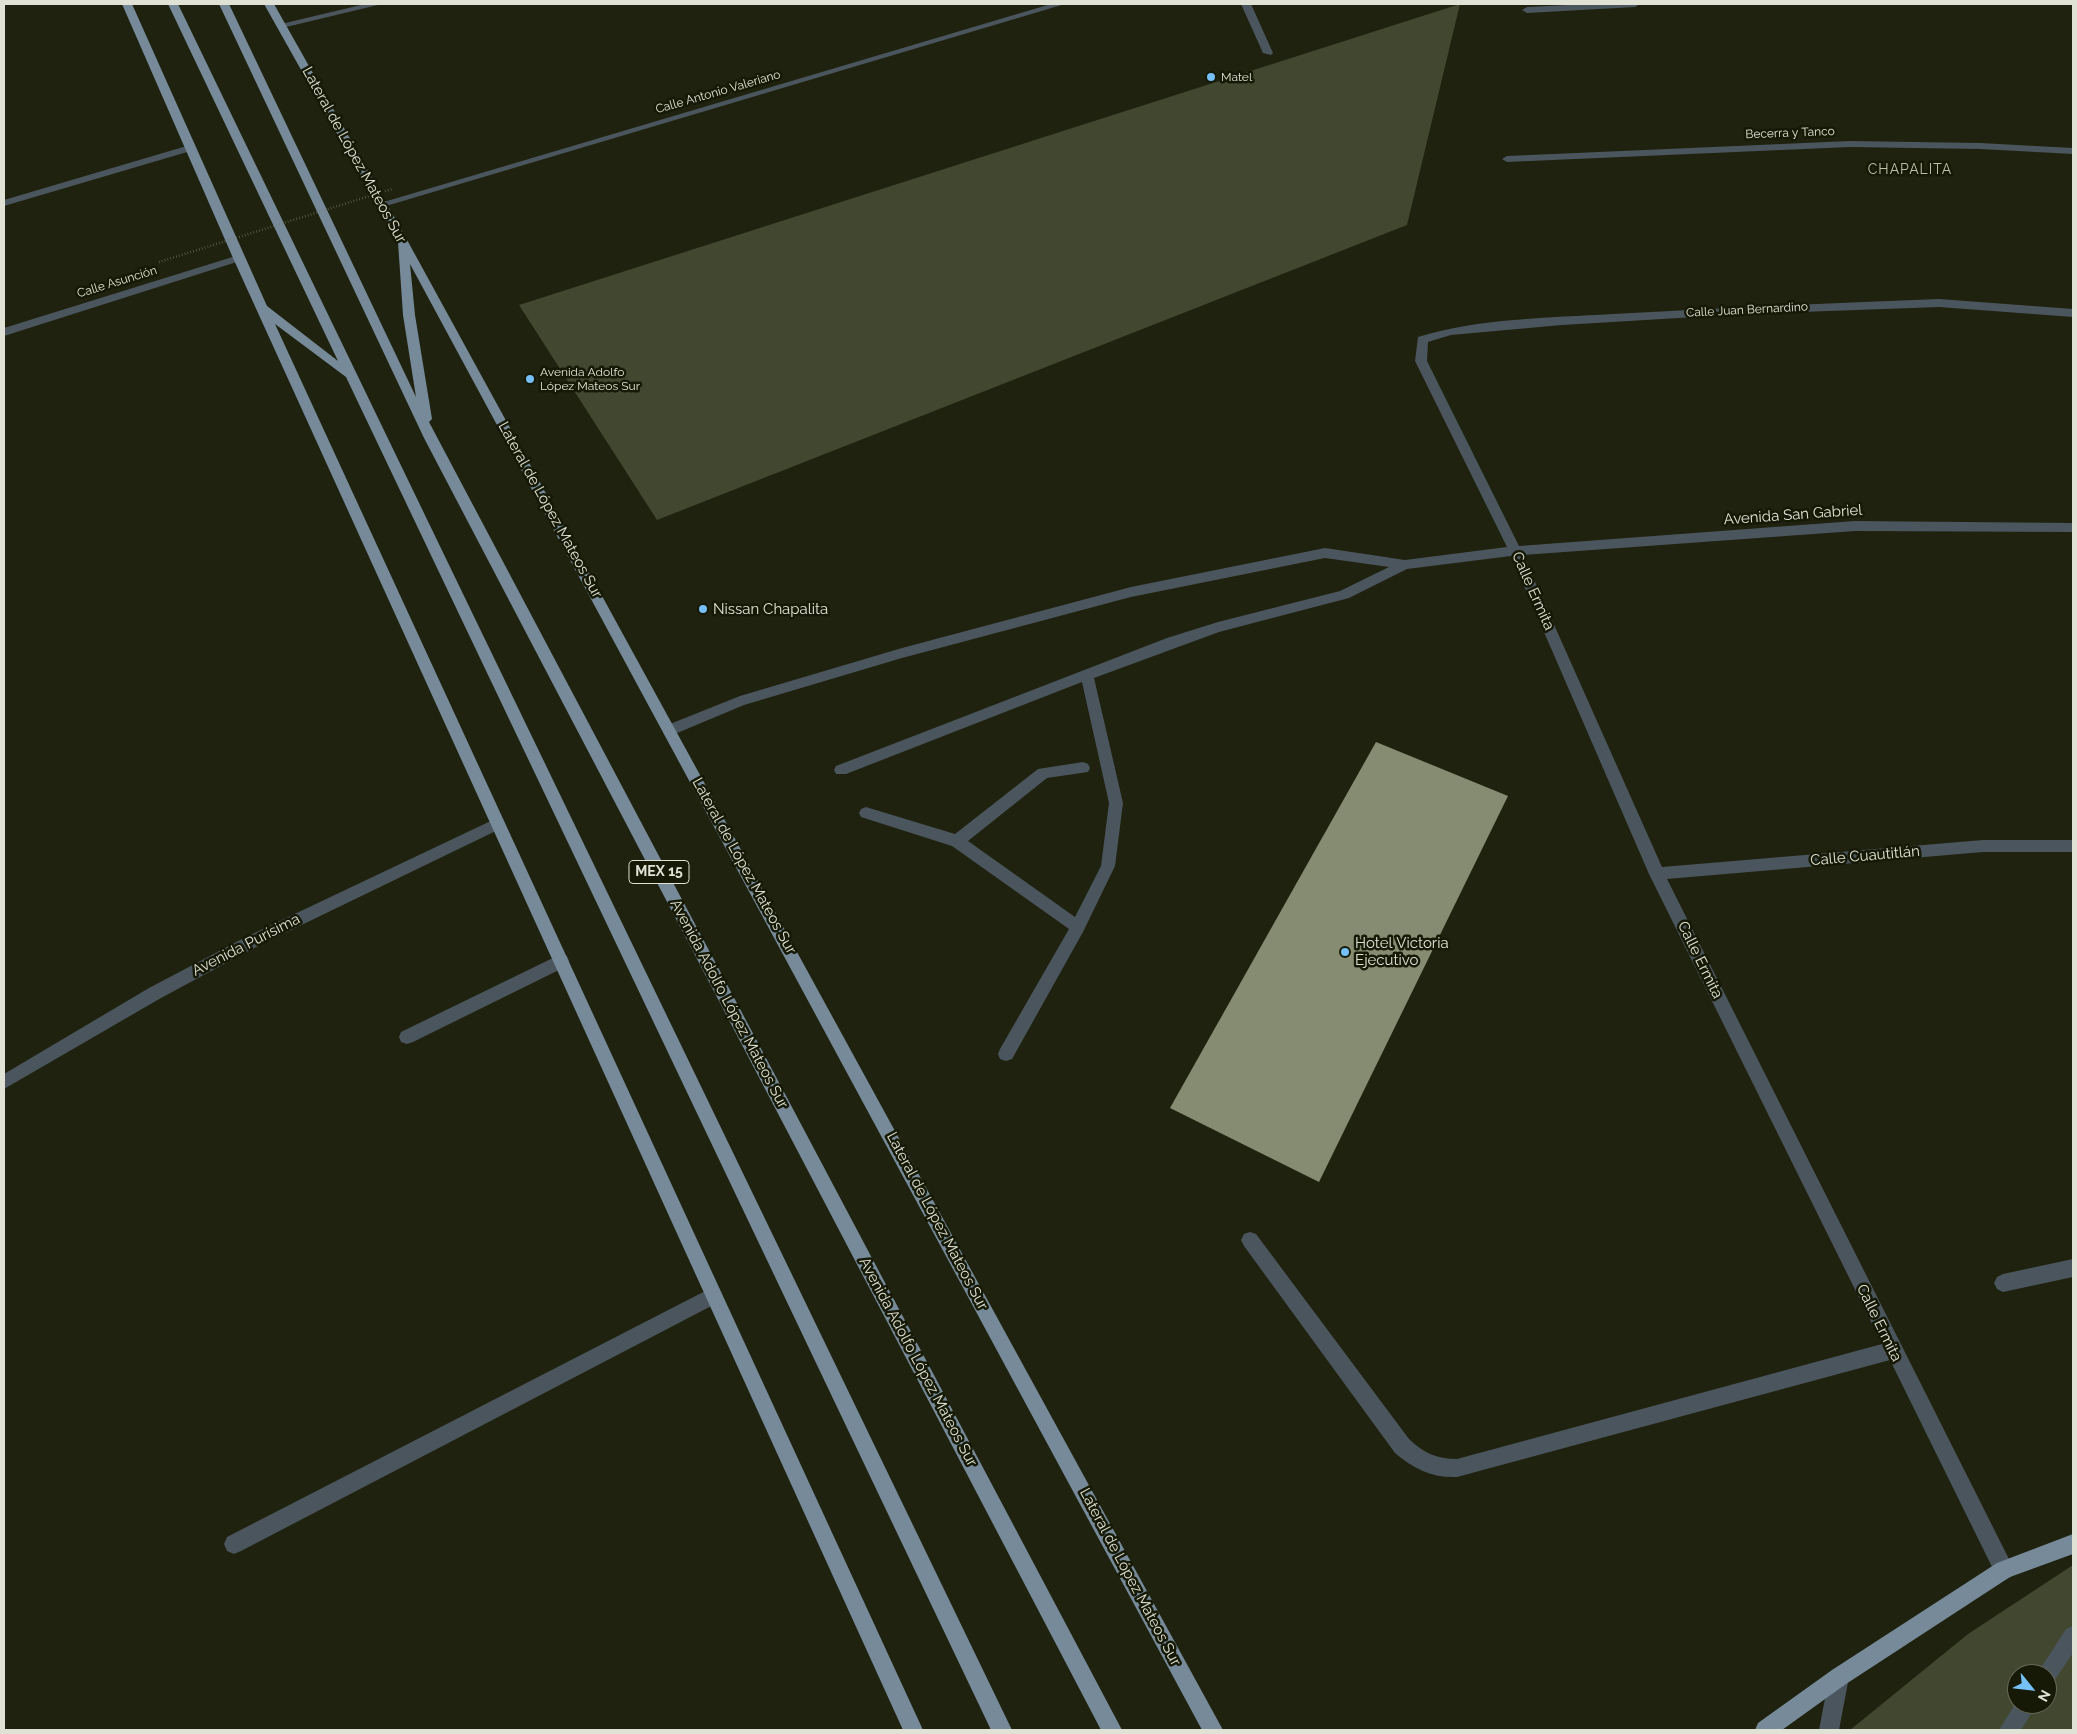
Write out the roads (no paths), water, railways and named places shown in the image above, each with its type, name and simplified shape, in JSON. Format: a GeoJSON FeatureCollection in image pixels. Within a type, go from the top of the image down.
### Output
{"type":"FeatureCollection","features":[{"type":"Feature","properties":{"kind":"main road"},"geometry":{"type":"LineString","coordinates":[[127,4],[239,258],[496,824],[561,961],[913,1730]]}},
{"type":"Feature","properties":{"kind":"main road"},"geometry":{"type":"LineString","coordinates":[[173,4],[1002,1730]]}},
{"type":"Feature","properties":{"kind":"main road","name":"Avenida Adolfo López Mateos Sur"},"geometry":{"type":"LineString","coordinates":[[224,4],[430,438],[1112,1730]]}},
{"type":"Feature","properties":{"kind":"main road","name":"Lateral de López Mateos Sur"},"geometry":{"type":"LineString","coordinates":[[269,4],[401,238],[1213,1730]]}},
{"type":"Feature","properties":{"kind":"main road"},"geometry":{"type":"LineString","coordinates":[[401,238],[408,316],[430,438]]}},
{"type":"Feature","properties":{"kind":"main road"},"geometry":{"type":"LineString","coordinates":[[262,308],[351,376]]}},
{"type":"Feature","properties":{"kind":"main road"},"geometry":{"type":"LineString","coordinates":[[1765,1730],[1839,1676],[2004,1570],[2073,1544]]}},
{"type":"Feature","properties":{"kind":"street"},"geometry":{"type":"LineString","coordinates":[[282,25],[377,4]]}},
{"type":"Feature","properties":{"kind":"street","name":"Calle Antonio Valeriano"},"geometry":{"type":"LineString","coordinates":[[382,204],[1060,4]]}},
{"type":"Feature","properties":{"kind":"street"},"geometry":{"type":"LineString","coordinates":[[1246,4],[1268,53]]}},
{"type":"Feature","properties":{"kind":"street"},"geometry":{"type":"LineString","coordinates":[[1527,10],[1635,4]]}},
{"type":"Feature","properties":{"kind":"street","name":"Becerra y Tanco"},"geometry":{"type":"LineString","coordinates":[[1507,159],[1850,144],[1980,146],[2073,152]]}},
{"type":"Feature","properties":{"kind":"street"},"geometry":{"type":"LineString","coordinates":[[4,203],[190,148]]}},
{"type":"Feature","properties":{"kind":"street","name":"Calle Asunción"},"geometry":{"type":"LineString","coordinates":[[4,332],[239,258]]}},
{"type":"Feature","properties":{"kind":"street","name":"Calle Juan Bernardino"},"geometry":{"type":"LineString","coordinates":[[1422,340],[1450,330],[1562,320],[1746,310],[1939,304],[2073,313]]}},
{"type":"Feature","properties":{"kind":"street","name":"Calle Ermita"},"geometry":{"type":"LineString","coordinates":[[1422,340],[1421,361],[1515,551],[1657,874],[1892,1350],[2004,1570]]}},
{"type":"Feature","properties":{"kind":"street","name":"Avenida San Gabriel"},"geometry":{"type":"LineString","coordinates":[[1405,565],[1515,551],[1854,526],[2073,527]]}},
{"type":"Feature","properties":{"kind":"street"},"geometry":{"type":"LineString","coordinates":[[670,730],[740,701],[902,653],[1132,592],[1325,552],[1405,565]]}},
{"type":"Feature","properties":{"kind":"street"},"geometry":{"type":"LineString","coordinates":[[841,770],[1087,675],[1218,627],[1344,595],[1405,565]]}},
{"type":"Feature","properties":{"kind":"street"},"geometry":{"type":"LineString","coordinates":[[1006,1054],[1078,927],[1108,866],[1116,803],[1087,675]]}},
{"type":"Feature","properties":{"kind":"street"},"geometry":{"type":"LineString","coordinates":[[957,842],[1043,773],[1083,768]]}},
{"type":"Feature","properties":{"kind":"street"},"geometry":{"type":"LineString","coordinates":[[866,813],[957,842],[1078,927]]}},
{"type":"Feature","properties":{"kind":"street","name":"Avenida Purísima"},"geometry":{"type":"LineString","coordinates":[[4,1082],[155,993],[248,943],[496,824]]}},
{"type":"Feature","properties":{"kind":"street","name":"Calle Cuautitlán"},"geometry":{"type":"LineString","coordinates":[[1657,874],[1983,846],[2073,846]]}},
{"type":"Feature","properties":{"kind":"street"},"geometry":{"type":"LineString","coordinates":[[406,1037],[561,961]]}},
{"type":"Feature","properties":{"kind":"street"},"geometry":{"type":"LineString","coordinates":[[1250,1240],[1402,1446],[1417,1460],[1437,1468],[1457,1468],[1892,1350]]}},
{"type":"Feature","properties":{"kind":"street"},"geometry":{"type":"LineString","coordinates":[[2003,1283],[2073,1268]]}},
{"type":"Feature","properties":{"kind":"street"},"geometry":{"type":"LineString","coordinates":[[234,1544],[713,1296]]}},
{"type":"Feature","properties":{"kind":"street"},"geometry":{"type":"LineString","coordinates":[[2054,1664],[2073,1636]]}},
{"type":"Feature","properties":{"kind":"street"},"geometry":{"type":"LineString","coordinates":[[1829,1730],[1839,1676]]}},
{"type":"Feature","properties":{"kind":"street"},"geometry":{"type":"LineString","coordinates":[[2009,1730],[2020,1714]]}},
{"type":"Feature","properties":{"kind":"place","name":"Matel"},"geometry":{"type":"Point","coordinates":[1211,77]}},
{"type":"Feature","properties":{"kind":"place","name":"Avenida Adolfo López Mateos Sur"},"geometry":{"type":"Point","coordinates":[530,379]}},
{"type":"Feature","properties":{"kind":"place","name":"Nissan Chapalita"},"geometry":{"type":"Point","coordinates":[703,609]}},
{"type":"Feature","properties":{"kind":"place","name":"Hotel Victoria Ejecutivo"},"geometry":{"type":"Point","coordinates":[1345,952]}},
{"type":"Feature","properties":{"kind":"district","name":"CHAPALITA"},"geometry":{"type":"Point","coordinates":[1910,170]}}]}
